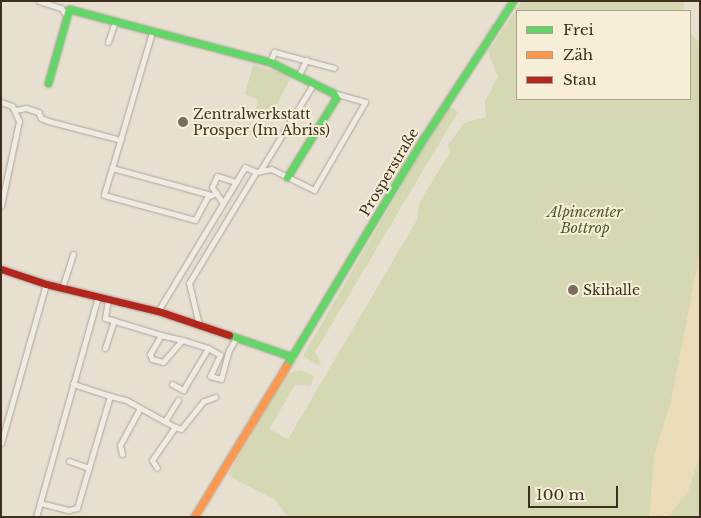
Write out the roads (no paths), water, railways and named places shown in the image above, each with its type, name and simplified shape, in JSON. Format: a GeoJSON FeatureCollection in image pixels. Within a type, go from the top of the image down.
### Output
{"type":"FeatureCollection","features":[{"type":"Feature","properties":{"kind":"street"},"geometry":{"type":"LineString","coordinates":[[39,1],[61,8],[67,16]]}},
{"type":"Feature","properties":{"kind":"street","name":"Prosperstraße"},"geometry":{"type":"LineString","coordinates":[[194,517],[290,356],[513,1]]}},
{"type":"Feature","properties":{"kind":"street"},"geometry":{"type":"LineString","coordinates":[[48,83],[69,9],[270,62],[333,93],[365,102],[314,190],[271,169],[258,172],[245,167],[158,311]]}},
{"type":"Feature","properties":{"kind":"street"},"geometry":{"type":"LineString","coordinates":[[108,42],[115,22]]}},
{"type":"Feature","properties":{"kind":"street"},"geometry":{"type":"LineString","coordinates":[[152,32],[104,195],[195,220],[207,197],[214,194]]}},
{"type":"Feature","properties":{"kind":"street"},"geometry":{"type":"LineString","coordinates":[[270,62],[274,52],[334,68]]}},
{"type":"Feature","properties":{"kind":"street"},"geometry":{"type":"LineString","coordinates":[[298,76],[306,60]]}},
{"type":"Feature","properties":{"kind":"street"},"geometry":{"type":"LineString","coordinates":[[199,325],[189,283],[314,83]]}},
{"type":"Feature","properties":{"kind":"street"},"geometry":{"type":"LineString","coordinates":[[287,177],[336,98],[333,93]]}},
{"type":"Feature","properties":{"kind":"street"},"geometry":{"type":"LineString","coordinates":[[1,102],[12,106],[15,110],[18,136],[1,206]]}},
{"type":"Feature","properties":{"kind":"street"},"geometry":{"type":"LineString","coordinates":[[15,110],[26,108],[38,112],[41,118],[48,122],[121,140]]}},
{"type":"Feature","properties":{"kind":"street"},"geometry":{"type":"LineString","coordinates":[[112,168],[214,194],[224,203]]}},
{"type":"Feature","properties":{"kind":"street"},"geometry":{"type":"LineString","coordinates":[[214,194],[212,187],[217,176],[236,182]]}},
{"type":"Feature","properties":{"kind":"street"},"geometry":{"type":"LineString","coordinates":[[62,288],[73,254]]}},
{"type":"Feature","properties":{"kind":"street"},"geometry":{"type":"LineString","coordinates":[[1,269],[46,284],[158,311],[290,356]]}},
{"type":"Feature","properties":{"kind":"street"},"geometry":{"type":"LineString","coordinates":[[1,443],[46,284]]}},
{"type":"Feature","properties":{"kind":"street"},"geometry":{"type":"LineString","coordinates":[[36,517],[98,297]]}},
{"type":"Feature","properties":{"kind":"street"},"geometry":{"type":"LineString","coordinates":[[108,299],[104,318],[208,348],[220,355],[210,371],[210,376],[218,381],[224,376],[229,350],[236,338]]}},
{"type":"Feature","properties":{"kind":"street"},"geometry":{"type":"LineString","coordinates":[[105,348],[114,320]]}},
{"type":"Feature","properties":{"kind":"street"},"geometry":{"type":"LineString","coordinates":[[161,335],[150,354],[158,362],[163,362],[182,340]]}},
{"type":"Feature","properties":{"kind":"street"},"geometry":{"type":"LineString","coordinates":[[172,384],[184,390],[208,348]]}},
{"type":"Feature","properties":{"kind":"street"},"geometry":{"type":"LineString","coordinates":[[74,384],[140,408],[182,429],[204,401],[215,397]]}},
{"type":"Feature","properties":{"kind":"street"},"geometry":{"type":"LineString","coordinates":[[40,503],[69,510],[77,508],[110,396]]}},
{"type":"Feature","properties":{"kind":"street"},"geometry":{"type":"LineString","coordinates":[[165,421],[178,400]]}},
{"type":"Feature","properties":{"kind":"street"},"geometry":{"type":"LineString","coordinates":[[122,454],[120,445],[140,408]]}},
{"type":"Feature","properties":{"kind":"street"},"geometry":{"type":"LineString","coordinates":[[157,468],[152,460],[176,427]]}},
{"type":"Feature","properties":{"kind":"street"},"geometry":{"type":"LineString","coordinates":[[69,461],[89,468]]}},
{"type":"Feature","properties":{"kind":"place","name":"Zentralwerkstatt Prosper (Im Abriss)"},"geometry":{"type":"Point","coordinates":[183,122]}},
{"type":"Feature","properties":{"kind":"place","name":"Skihalle"},"geometry":{"type":"Point","coordinates":[573,290]}},
{"type":"Feature","properties":{"kind":"park label","name":"Alpincenter Bottrop"},"geometry":{"type":"Point","coordinates":[585,220]}}]}
